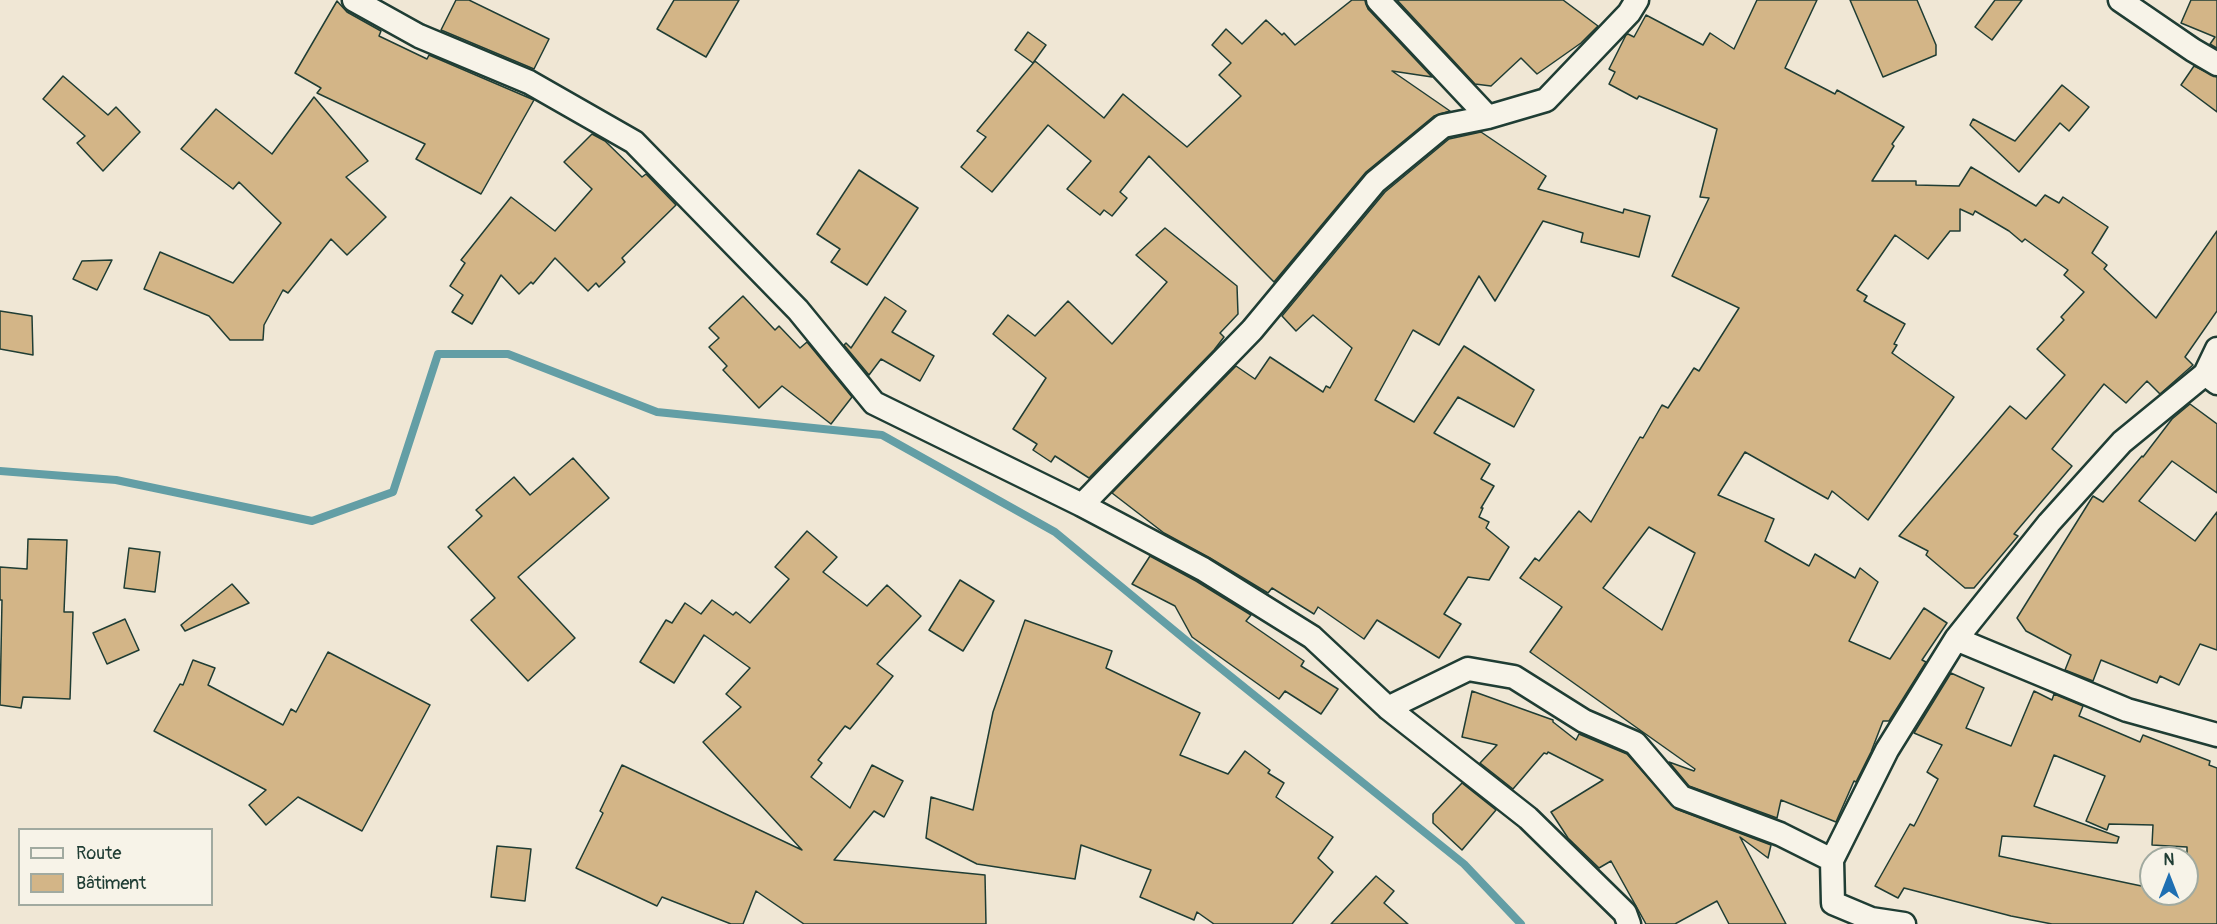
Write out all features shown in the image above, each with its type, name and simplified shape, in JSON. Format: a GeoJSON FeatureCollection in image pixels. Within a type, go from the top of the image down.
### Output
{"type":"FeatureCollection","features":[{"type":"Feature","properties":{"kind":"street"},"geometry":{"type":"LineString","coordinates":[[354,0],[419,36],[529,82],[634,142],[798,310],[874,403],[1082,505],[1203,569],[1312,637],[1388,708],[1528,818],[1625,913],[1629,924]]}},
{"type":"Feature","properties":{"kind":"street"},"geometry":{"type":"LineString","coordinates":[[1378,0],[1488,117]]}},
{"type":"Feature","properties":{"kind":"street"},"geometry":{"type":"LineString","coordinates":[[1082,505],[1252,330],[1375,182],[1443,126],[1488,117],[1546,100],[1629,13],[1637,0]]}},
{"type":"Feature","properties":{"kind":"street"},"geometry":{"type":"LineString","coordinates":[[2120,0],[2217,64]]}},
{"type":"Feature","properties":{"kind":"street"},"geometry":{"type":"LineString","coordinates":[[1904,924],[1871,919],[1833,903],[1832,860],[1887,750],[1956,639],[2049,523],[2122,442],[2211,379],[2217,349]]}},
{"type":"Feature","properties":{"kind":"street"},"geometry":{"type":"LineString","coordinates":[[1956,639],[2127,710],[2217,735]]}},
{"type":"Feature","properties":{"kind":"street"},"geometry":{"type":"LineString","coordinates":[[1388,708],[1468,669],[1514,676],[1584,721],[1635,743],[1681,797],[1780,834],[1832,860]]}},
{"type":"Feature","properties":{"kind":"building"},"geometry":{"type":"Polygon","coordinates":[[[456,0],[469,0],[549,39],[534,69],[441,30],[456,0]]]}},
{"type":"Feature","properties":{"kind":"building"},"geometry":{"type":"Polygon","coordinates":[[[674,0],[739,0],[706,57],[657,29],[674,0]]]}},
{"type":"Feature","properties":{"kind":"building"},"geometry":{"type":"Polygon","coordinates":[[[1352,0],[1365,0],[1368,9],[1432,77],[1392,71],[1450,111],[1434,116],[1366,172],[1274,282],[1149,156],[1120,192],[1127,198],[1112,216],[1104,210],[1100,215],[1067,189],[1091,161],[1048,125],[992,192],[961,167],[986,137],[977,131],[1035,61],[1104,118],[1123,94],[1187,147],[1241,96],[1219,75],[1231,63],[1212,45],[1226,29],[1242,44],[1266,20],[1282,35],[1284,33],[1295,45],[1352,0]]]}},
{"type":"Feature","properties":{"kind":"building"},"geometry":{"type":"Polygon","coordinates":[[[1397,0],[1563,0],[1598,26],[1581,43],[1537,74],[1521,58],[1491,86],[1475,84],[1397,0]]]}},
{"type":"Feature","properties":{"kind":"building"},"geometry":{"type":"Polygon","coordinates":[[[1757,0],[1817,0],[1785,68],[1835,94],[1837,90],[1904,127],[1872,181],[1916,181],[1916,185],[1959,186],[1971,167],[2036,206],[2045,195],[2059,203],[2063,197],[2108,227],[2092,253],[2107,265],[2104,269],[2156,318],[2217,231],[2217,311],[2185,357],[2193,365],[2160,394],[2147,381],[2126,403],[2104,384],[2052,449],[2072,466],[2014,534],[2018,536],[1974,588],[1965,588],[1926,555],[1928,551],[1899,536],[2010,406],[2026,419],[2065,375],[2037,349],[2064,320],[2061,317],[2084,292],[2064,275],[2068,270],[2025,239],[2022,242],[2009,231],[1975,211],[1973,215],[1960,209],[1960,231],[1950,231],[1928,259],[1895,235],[1857,290],[1867,296],[1864,301],[1905,324],[1894,344],[1897,345],[1892,353],[1954,397],[1868,520],[1832,491],[1828,499],[1745,452],[1718,495],[1774,519],[1765,541],[1809,566],[1815,554],[1855,578],[1860,568],[1878,582],[1849,641],[1890,659],[1924,608],[1947,623],[1922,660],[1926,662],[1889,721],[1883,721],[1871,752],[1856,782],[1854,781],[1836,822],[1781,800],[1777,818],[1689,786],[1669,762],[1694,771],[1695,769],[1530,652],[1562,607],[1520,578],[1535,558],[1539,561],[1579,511],[1591,522],[1640,437],[1643,438],[1662,405],[1668,408],[1694,368],[1699,371],[1739,308],[1672,276],[1709,198],[1700,197],[1717,129],[1639,96],[1637,99],[1609,84],[1615,72],[1609,69],[1626,35],[1634,37],[1646,15],[1703,45],[1710,33],[1734,49],[1757,0]],[[1649,527],[1603,588],[1662,630],[1695,553],[1649,527]]]}},
{"type":"Feature","properties":{"kind":"building"},"geometry":{"type":"Polygon","coordinates":[[[1850,0],[1917,0],[1936,45],[1936,55],[1883,77],[1850,0]]]}},
{"type":"Feature","properties":{"kind":"building"},"geometry":{"type":"Polygon","coordinates":[[[1995,0],[2022,0],[1992,40],[1975,27],[1995,0]]]}},
{"type":"Feature","properties":{"kind":"building"},"geometry":{"type":"Polygon","coordinates":[[[2191,0],[2217,0],[2217,48],[2210,44],[2215,37],[2181,23],[2191,0]]]}},
{"type":"Feature","properties":{"kind":"building"},"geometry":{"type":"Polygon","coordinates":[[[337,1],[347,12],[381,31],[379,36],[427,59],[429,55],[534,100],[481,194],[416,159],[425,144],[317,93],[321,88],[295,73],[337,1]]]}},
{"type":"Feature","properties":{"kind":"building"},"geometry":{"type":"Polygon","coordinates":[[[1028,32],[1046,45],[1033,63],[1015,50],[1028,32]]]}},
{"type":"Feature","properties":{"kind":"building"},"geometry":{"type":"Polygon","coordinates":[[[2194,66],[2217,77],[2217,112],[2181,85],[2194,66]]]}},
{"type":"Feature","properties":{"kind":"building"},"geometry":{"type":"Polygon","coordinates":[[[63,76],[108,115],[116,107],[140,132],[103,171],[77,143],[85,136],[43,99],[63,76]]]}},
{"type":"Feature","properties":{"kind":"building"},"geometry":{"type":"Polygon","coordinates":[[[2062,85],[2089,107],[2069,131],[2060,123],[2019,172],[1970,125],[1973,119],[2015,141],[2062,85]]]}},
{"type":"Feature","properties":{"kind":"building"},"geometry":{"type":"Polygon","coordinates":[[[314,97],[368,161],[346,177],[386,217],[347,255],[331,239],[288,293],[283,290],[264,325],[263,340],[230,340],[209,316],[144,289],[160,252],[233,283],[281,223],[239,182],[233,189],[181,149],[216,109],[272,154],[314,97]]]}},
{"type":"Feature","properties":{"kind":"building"},"geometry":{"type":"Polygon","coordinates":[[[1481,132],[1546,176],[1538,189],[1623,213],[1624,209],[1650,216],[1639,257],[1581,242],[1583,233],[1543,221],[1495,301],[1479,276],[1439,345],[1413,330],[1375,400],[1414,422],[1464,346],[1534,390],[1514,427],[1458,397],[1434,433],[1490,464],[1481,479],[1494,486],[1481,508],[1483,508],[1479,517],[1489,522],[1486,528],[1509,547],[1489,580],[1468,577],[1444,614],[1461,624],[1439,658],[1377,620],[1364,639],[1318,607],[1314,614],[1272,588],[1268,593],[1164,533],[1112,493],[1236,366],[1255,379],[1270,357],[1323,392],[1326,386],[1330,388],[1352,348],[1313,315],[1296,331],[1282,316],[1385,192],[1449,139],[1481,132]]]}},
{"type":"Feature","properties":{"kind":"building"},"geometry":{"type":"Polygon","coordinates":[[[592,134],[605,141],[642,177],[646,174],[676,205],[622,258],[625,262],[599,287],[596,283],[588,291],[555,258],[533,284],[531,282],[519,294],[501,275],[472,324],[452,312],[463,295],[450,286],[465,263],[461,260],[511,197],[555,231],[592,189],[564,162],[592,134]]]}},
{"type":"Feature","properties":{"kind":"building"},"geometry":{"type":"Polygon","coordinates":[[[859,170],[918,208],[867,285],[831,262],[840,249],[817,234],[859,170]]]}},
{"type":"Feature","properties":{"kind":"building"},"geometry":{"type":"Polygon","coordinates":[[[1165,228],[1237,286],[1238,314],[1220,333],[1224,337],[1214,350],[1089,478],[1055,456],[1051,462],[1033,450],[1037,444],[1013,429],[1046,378],[993,334],[1008,315],[1035,336],[1068,301],[1112,344],[1167,282],[1136,255],[1165,228]]]}},
{"type":"Feature","properties":{"kind":"building"},"geometry":{"type":"Polygon","coordinates":[[[112,260],[97,290],[73,279],[82,261],[112,260]]]}},
{"type":"Feature","properties":{"kind":"building"},"geometry":{"type":"Polygon","coordinates":[[[743,296],[775,330],[779,326],[800,348],[807,342],[852,397],[831,424],[782,386],[759,408],[723,370],[727,366],[709,347],[719,338],[709,328],[743,296]]]}},
{"type":"Feature","properties":{"kind":"building"},"geometry":{"type":"Polygon","coordinates":[[[885,297],[906,311],[892,332],[934,356],[920,381],[881,359],[869,375],[844,345],[846,343],[851,348],[885,297]]]}},
{"type":"Feature","properties":{"kind":"building"},"geometry":{"type":"Polygon","coordinates":[[[0,311],[32,316],[33,355],[0,349],[0,311]]]}},
{"type":"Feature","properties":{"kind":"building"},"geometry":{"type":"Polygon","coordinates":[[[2190,404],[2217,424],[2217,493],[2172,461],[2139,501],[2195,541],[2217,512],[2217,650],[2200,644],[2179,685],[2160,676],[2157,683],[2101,660],[2093,681],[2065,670],[2071,655],[2026,631],[2017,618],[2093,496],[2103,502],[2143,457],[2172,419],[2190,404]]]}},
{"type":"Feature","properties":{"kind":"building"},"geometry":{"type":"Polygon","coordinates":[[[573,458],[609,498],[518,577],[575,638],[528,681],[471,620],[495,598],[448,547],[482,516],[476,510],[514,477],[530,495],[573,458]]]}},
{"type":"Feature","properties":{"kind":"building"},"geometry":{"type":"Polygon","coordinates":[[[807,531],[837,557],[823,572],[867,606],[887,585],[921,616],[877,664],[893,676],[850,729],[845,726],[818,760],[822,763],[811,777],[850,808],[872,765],[903,781],[884,817],[874,811],[834,860],[985,875],[986,924],[804,924],[756,891],[743,924],[731,924],[662,897],[657,906],[576,868],[603,813],[600,811],[622,765],[802,850],[703,742],[741,707],[726,694],[750,668],[704,635],[674,683],[640,662],[666,620],[672,623],[685,603],[701,614],[712,600],[733,615],[736,612],[750,623],[789,579],[775,567],[807,531]]]}},
{"type":"Feature","properties":{"kind":"building"},"geometry":{"type":"Polygon","coordinates":[[[28,539],[67,540],[64,612],[73,612],[70,699],[23,697],[21,708],[0,705],[2,600],[0,600],[0,567],[27,569],[28,539]]]}},
{"type":"Feature","properties":{"kind":"building"},"geometry":{"type":"Polygon","coordinates":[[[129,548],[160,552],[155,592],[124,588],[129,548]]]}},
{"type":"Feature","properties":{"kind":"building"},"geometry":{"type":"Polygon","coordinates":[[[1150,556],[1251,615],[1246,621],[1304,661],[1301,666],[1338,689],[1321,714],[1285,691],[1279,699],[1192,637],[1175,606],[1132,584],[1150,556]]]}},
{"type":"Feature","properties":{"kind":"building"},"geometry":{"type":"Polygon","coordinates":[[[960,580],[994,601],[963,651],[929,630],[960,580]]]}},
{"type":"Feature","properties":{"kind":"building"},"geometry":{"type":"Polygon","coordinates":[[[232,584],[249,603],[185,631],[181,625],[232,584]]]}},
{"type":"Feature","properties":{"kind":"building"},"geometry":{"type":"Polygon","coordinates":[[[125,619],[139,650],[107,664],[93,633],[125,619]]]}},
{"type":"Feature","properties":{"kind":"building"},"geometry":{"type":"Polygon","coordinates":[[[1025,620],[1112,651],[1106,668],[1200,713],[1180,755],[1228,774],[1245,751],[1270,770],[1268,773],[1284,783],[1276,797],[1333,837],[1318,858],[1333,872],[1292,924],[1214,924],[1197,912],[1194,920],[1140,897],[1151,870],[1081,845],[1075,879],[977,864],[926,838],[931,797],[973,810],[993,712],[1025,620]]]}},
{"type":"Feature","properties":{"kind":"building"},"geometry":{"type":"Polygon","coordinates":[[[328,652],[430,705],[362,831],[298,797],[266,825],[249,805],[266,790],[154,731],[180,684],[183,685],[193,660],[215,668],[208,685],[283,725],[291,709],[296,712],[328,652]]]}},
{"type":"Feature","properties":{"kind":"building"},"geometry":{"type":"Polygon","coordinates":[[[1951,673],[1984,688],[1966,728],[2011,746],[2034,691],[2052,700],[2054,694],[2083,706],[2079,716],[2140,742],[2143,735],[2210,761],[2209,765],[2217,768],[2217,924],[2052,924],[2011,916],[1904,888],[1898,898],[1875,886],[1910,824],[1914,826],[1938,779],[1927,772],[1942,745],[1914,733],[1951,673]],[[2054,755],[2034,806],[2119,837],[2117,843],[2002,836],[1999,856],[2139,885],[2139,906],[2199,906],[2199,846],[2152,845],[2153,825],[2109,824],[2107,830],[2086,821],[2105,776],[2054,755]]]}},
{"type":"Feature","properties":{"kind":"building"},"geometry":{"type":"Polygon","coordinates":[[[1472,691],[1553,720],[1576,740],[1579,734],[1627,754],[1676,809],[1771,845],[1768,858],[1740,837],[1786,924],[1729,924],[1717,901],[1675,924],[1646,924],[1611,861],[1599,868],[1568,838],[1551,812],[1603,780],[1548,752],[1544,753],[1513,789],[1480,763],[1497,745],[1462,737],[1472,691]]]}},
{"type":"Feature","properties":{"kind":"building"},"geometry":{"type":"Polygon","coordinates":[[[1462,783],[1496,810],[1462,850],[1433,823],[1433,814],[1462,783]]]}},
{"type":"Feature","properties":{"kind":"building"},"geometry":{"type":"Polygon","coordinates":[[[497,846],[531,849],[525,901],[491,897],[497,846]]]}},
{"type":"Feature","properties":{"kind":"building"},"geometry":{"type":"Polygon","coordinates":[[[1376,876],[1394,891],[1384,903],[1408,924],[1331,924],[1376,876]]]}},
{"type":"Feature","properties":{"kind":"waterway"},"geometry":{"type":"LineString","coordinates":[[0,471],[116,480],[312,521],[393,492],[438,354],[508,354],[657,412],[882,435],[1055,532],[1464,864],[1521,924]]}}]}
